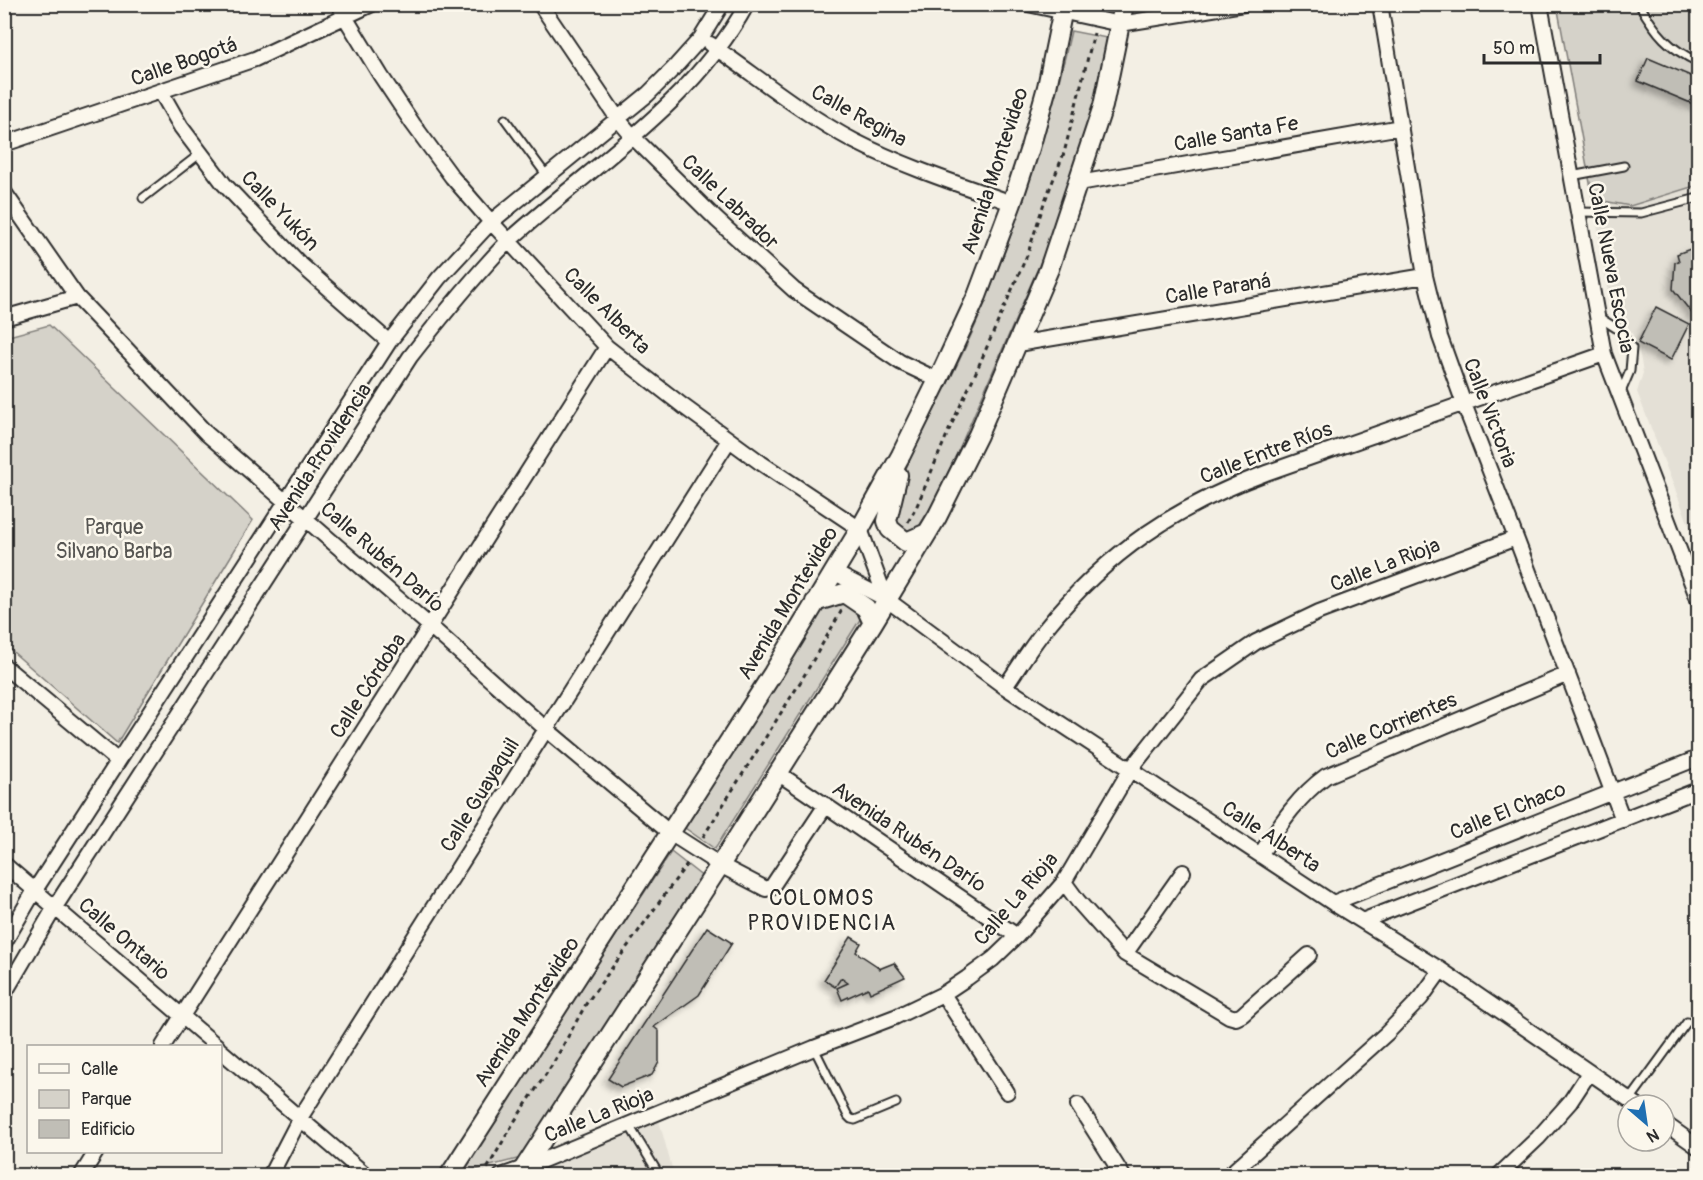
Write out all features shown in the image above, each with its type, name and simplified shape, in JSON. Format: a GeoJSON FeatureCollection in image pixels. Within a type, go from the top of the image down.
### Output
{"type":"FeatureCollection","features":[{"type":"Feature","properties":{"kind":"street","name":"Calle Alberta"},"geometry":{"type":"LineString","coordinates":[[339,4],[345,18],[413,124],[452,177],[607,346],[729,440],[860,529]]}},
{"type":"Feature","properties":{"kind":"street","name":"Calle Bogotá"},"geometry":{"type":"LineString","coordinates":[[4,144],[255,59],[372,4]]}},
{"type":"Feature","properties":{"kind":"street","name":"Calle Labrador"},"geometry":{"type":"LineString","coordinates":[[540,4],[618,119],[633,137],[717,220],[794,290],[900,362],[938,380]]}},
{"type":"Feature","properties":{"kind":"street","name":"Avenida Providencia"},"geometry":{"type":"LineString","coordinates":[[4,943],[35,890],[389,342],[439,278],[491,222],[648,94],[701,38],[722,4]]}},
{"type":"Feature","properties":{"kind":"street","name":"Avenida Providencia"},"geometry":{"type":"LineString","coordinates":[[4,994],[55,907],[410,357],[459,295],[510,240],[633,137],[693,80],[738,21],[747,4]]}},
{"type":"Feature","properties":{"kind":"street"},"geometry":{"type":"LineString","coordinates":[[1028,4],[1063,8],[1120,24],[1243,4]]}},
{"type":"Feature","properties":{"kind":"street"},"geometry":{"type":"LineString","coordinates":[[522,1172],[778,773],[937,517],[978,435],[1049,269],[1103,105],[1124,4]]}},
{"type":"Feature","properties":{"kind":"street","name":"Calle Victoria"},"geometry":{"type":"LineString","coordinates":[[1380,4],[1425,276],[1440,337],[1623,820]]}},
{"type":"Feature","properties":{"kind":"street","name":"Calle Nueva Escocia"},"geometry":{"type":"LineString","coordinates":[[1540,4],[1604,354],[1698,599]]}},
{"type":"Feature","properties":{"kind":"street","name":"Avenida Montevideo"},"geometry":{"type":"LineString","coordinates":[[449,1176],[772,673],[860,529],[901,455],[976,296],[1012,202],[1047,87],[1063,8]]}},
{"type":"Feature","properties":{"kind":"street","name":"Calle Regina"},"geometry":{"type":"LineString","coordinates":[[701,38],[796,106],[854,141],[920,171],[1012,202]]}},
{"type":"Feature","properties":{"kind":"street","name":"Calle Yukón"},"geometry":{"type":"LineString","coordinates":[[161,92],[181,127],[224,184],[299,263],[389,342]]}},
{"type":"Feature","properties":{"kind":"street","name":"Calle Santa Fe"},"geometry":{"type":"LineString","coordinates":[[1079,183],[1401,128]]}},
{"type":"Feature","properties":{"kind":"street","name":"Calle Rubén Darío"},"geometry":{"type":"LineString","coordinates":[[4,192],[77,297],[207,434],[546,729],[670,833],[766,889],[771,888],[826,805]]}},
{"type":"Feature","properties":{"kind":"street","name":"Calle Paraná"},"geometry":{"type":"LineString","coordinates":[[1017,344],[1425,276]]}},
{"type":"Feature","properties":{"kind":"street"},"geometry":{"type":"LineString","coordinates":[[4,318],[77,297]]}},
{"type":"Feature","properties":{"kind":"street","name":"Calle Córdoba"},"geometry":{"type":"LineString","coordinates":[[164,1045],[607,346]]}},
{"type":"Feature","properties":{"kind":"street","name":"Calle Entre Ríos"},"geometry":{"type":"LineString","coordinates":[[1005,687],[1046,628],[1068,602],[1119,554],[1146,533],[1199,501],[1233,485],[1604,354]]}},
{"type":"Feature","properties":{"kind":"street","name":"Calle Guayaquil"},"geometry":{"type":"LineString","coordinates":[[270,1176],[300,1118],[729,440]]}},
{"type":"Feature","properties":{"kind":"street"},"geometry":{"type":"LineString","coordinates":[[901,455],[896,485],[886,517],[888,526],[906,542],[927,533]]}},
{"type":"Feature","properties":{"kind":"street"},"geometry":{"type":"LineString","coordinates":[[860,529],[886,599]]}},
{"type":"Feature","properties":{"kind":"street","name":"Calle La Rioja"},"geometry":{"type":"LineString","coordinates":[[501,1176],[522,1172],[628,1125],[895,1017],[943,994],[993,959],[1017,936],[1064,882],[1130,770],[1201,680],[1256,642],[1319,612],[1516,538]]}},
{"type":"Feature","properties":{"kind":"street","name":"Calle Alberta"},"geometry":{"type":"LineString","coordinates":[[833,572],[886,599],[1005,687],[1333,903],[1441,970],[1619,1093]]}},
{"type":"Feature","properties":{"kind":"street"},"geometry":{"type":"LineString","coordinates":[[815,602],[838,594],[847,594],[866,608],[873,623]]}},
{"type":"Feature","properties":{"kind":"street"},"geometry":{"type":"LineString","coordinates":[[4,666],[118,761]]}},
{"type":"Feature","properties":{"kind":"street","name":"Calle Corrientes"},"geometry":{"type":"LineString","coordinates":[[1260,855],[1285,816],[1305,793],[1326,776],[1568,674]]}},
{"type":"Feature","properties":{"kind":"street","name":"Calle El Chaco"},"geometry":{"type":"LineString","coordinates":[[1333,903],[1698,758]]}},
{"type":"Feature","properties":{"kind":"street","name":"Avenida Rubén Darío"},"geometry":{"type":"LineString","coordinates":[[778,773],[1017,936]]}},
{"type":"Feature","properties":{"kind":"street"},"geometry":{"type":"LineString","coordinates":[[1362,921],[1698,790]]}},
{"type":"Feature","properties":{"kind":"street","name":"Calle Ontario"},"geometry":{"type":"LineString","coordinates":[[4,864],[215,1045]]}},
{"type":"Feature","properties":{"kind":"street"},"geometry":{"type":"LineString","coordinates":[[1125,954],[1183,872]]}},
{"type":"Feature","properties":{"kind":"street"},"geometry":{"type":"LineString","coordinates":[[1064,882],[1125,954],[1229,1016],[1236,1018],[1242,1014],[1310,956]]}},
{"type":"Feature","properties":{"kind":"street"},"geometry":{"type":"LineString","coordinates":[[1228,1176],[1394,1026],[1421,998],[1441,970]]}},
{"type":"Feature","properties":{"kind":"street"},"geometry":{"type":"LineString","coordinates":[[943,994],[1006,1092]]}},
{"type":"Feature","properties":{"kind":"street"},"geometry":{"type":"LineString","coordinates":[[222,1052],[368,1176]]}},
{"type":"Feature","properties":{"kind":"street"},"geometry":{"type":"LineString","coordinates":[[1498,1176],[1538,1138],[1570,1102],[1589,1073]]}},
{"type":"Feature","properties":{"kind":"street"},"geometry":{"type":"LineString","coordinates":[[1077,1105],[1123,1176]]}},
{"type":"Feature","properties":{"kind":"street"},"geometry":{"type":"LineString","coordinates":[[1676,1131],[1698,1147]]}},
{"type":"Feature","properties":{"kind":"street"},"geometry":{"type":"LineString","coordinates":[[81,1176],[95,1153]]}},
{"type":"Feature","properties":{"kind":"lane"},"geometry":{"type":"LineString","coordinates":[[1639,4],[1656,32],[1681,54],[1698,62]]}},
{"type":"Feature","properties":{"kind":"lane"},"geometry":{"type":"LineString","coordinates":[[505,120],[548,176]]}},
{"type":"Feature","properties":{"kind":"lane"},"geometry":{"type":"LineString","coordinates":[[142,198],[201,153]]}},
{"type":"Feature","properties":{"kind":"lane"},"geometry":{"type":"LineString","coordinates":[[1571,176],[1624,166]]}},
{"type":"Feature","properties":{"kind":"lane"},"geometry":{"type":"LineString","coordinates":[[1578,212],[1641,213],[1698,198]]}},
{"type":"Feature","properties":{"kind":"lane"},"geometry":{"type":"LineString","coordinates":[[1597,316],[1619,330],[1632,348],[1630,370],[1620,394]]}},
{"type":"Feature","properties":{"kind":"lane"},"geometry":{"type":"LineString","coordinates":[[1641,1093],[1687,1022]]}},
{"type":"Feature","properties":{"kind":"lane"},"geometry":{"type":"LineString","coordinates":[[814,1048],[851,1119],[855,1120],[896,1103]]}},
{"type":"Feature","properties":{"kind":"lane"},"geometry":{"type":"LineString","coordinates":[[628,1125],[660,1176]]}},
{"type":"Feature","properties":{"kind":"shaded area"},"geometry":{"type":"Polygon","coordinates":[[[1698,185],[1698,548],[1637,392],[1643,373],[1638,343],[1628,327],[1616,319],[1610,305],[1593,199],[1630,206],[1698,185]]]}},
{"type":"Feature","properties":{"kind":"shaded area"},"geometry":{"type":"Polygon","coordinates":[[[659,1121],[674,1175],[533,1176],[536,1171],[659,1121]]]}},
{"type":"Feature","properties":{"kind":"green space"},"geometry":{"type":"Polygon","coordinates":[[[1557,5],[1698,5],[1698,185],[1630,206],[1593,199],[1557,5]]]}},
{"type":"Feature","properties":{"kind":"green space"},"geometry":{"type":"Polygon","coordinates":[[[1071,31],[1112,39],[1099,93],[1051,238],[959,449],[933,504],[911,539],[888,517],[908,464],[967,344],[997,272],[1044,136],[1071,31]]]}},
{"type":"Feature","properties":{"kind":"green space","name":"Parque Silvano Barba"},"geometry":{"type":"Polygon","coordinates":[[[49,325],[253,520],[117,743],[5,645],[5,337],[49,325]]]}},
{"type":"Feature","properties":{"kind":"green space"},"geometry":{"type":"Polygon","coordinates":[[[839,598],[866,610],[715,849],[685,828],[827,602],[839,598]]]}},
{"type":"Feature","properties":{"kind":"green space"},"geometry":{"type":"Polygon","coordinates":[[[671,852],[704,878],[521,1158],[459,1174],[671,852]]]}},
{"type":"Feature","properties":{"kind":"building"},"geometry":{"type":"Polygon","coordinates":[[[1648,58],[1698,79],[1698,106],[1638,81],[1648,58]]]}},
{"type":"Feature","properties":{"kind":"building"},"geometry":{"type":"Polygon","coordinates":[[[1698,246],[1697,320],[1673,289],[1675,262],[1679,261],[1677,254],[1698,246]]]}},
{"type":"Feature","properties":{"kind":"building"},"geometry":{"type":"Polygon","coordinates":[[[1656,307],[1689,324],[1671,360],[1638,343],[1656,307]]]}},
{"type":"Feature","properties":{"kind":"building"},"geometry":{"type":"Polygon","coordinates":[[[707,927],[732,943],[699,995],[654,1027],[659,1031],[659,1062],[652,1075],[621,1087],[608,1079],[707,927]]]}},
{"type":"Feature","properties":{"kind":"building"},"geometry":{"type":"Polygon","coordinates":[[[851,937],[861,943],[856,952],[879,969],[894,963],[905,977],[870,993],[868,988],[842,1000],[837,988],[848,983],[841,978],[835,987],[824,980],[851,937]]]}},
{"type":"Feature","properties":{"kind":"district","name":"COLOMOS PROVIDENCIA"},"geometry":{"type":"Point","coordinates":[822,910]}}]}
